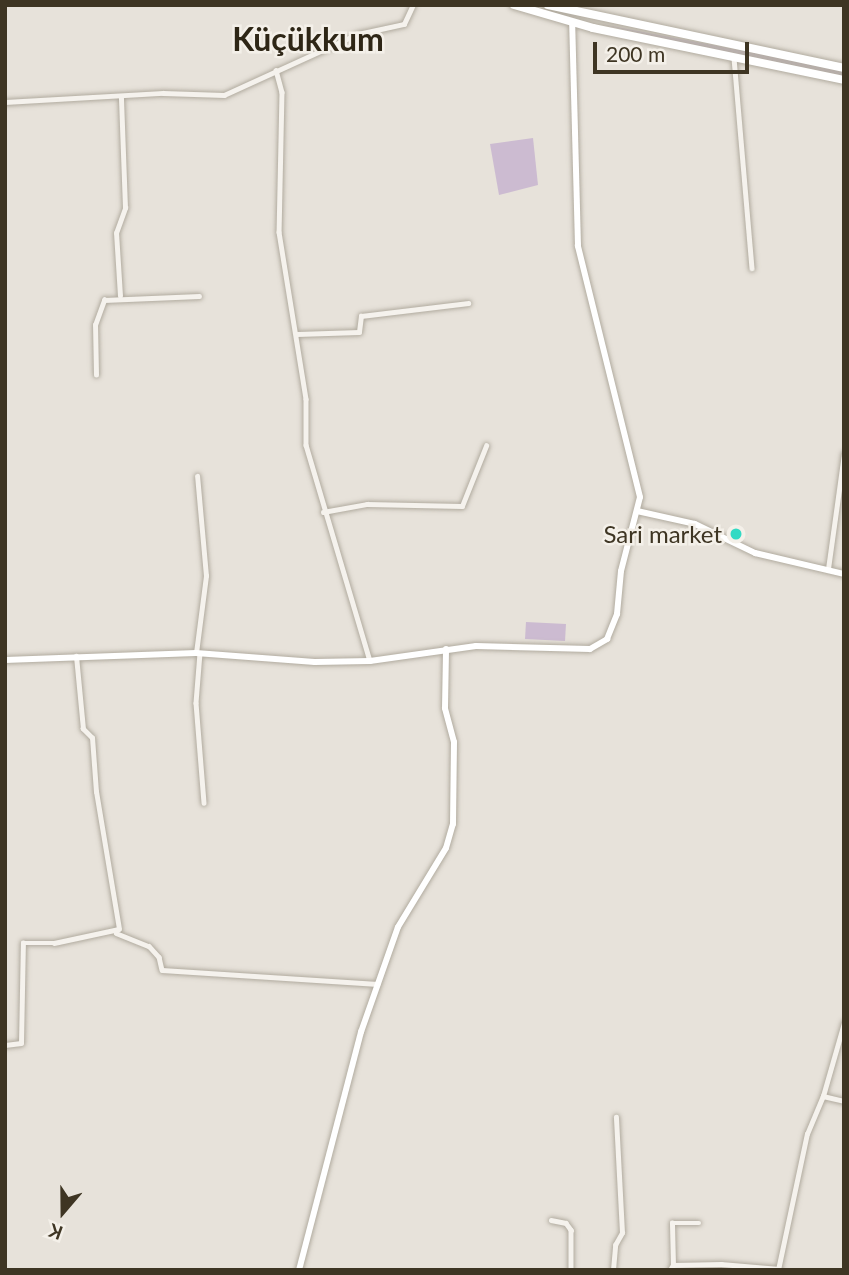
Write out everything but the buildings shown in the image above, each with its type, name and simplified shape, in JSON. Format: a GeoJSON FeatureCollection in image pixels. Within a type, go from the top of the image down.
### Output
{"type":"FeatureCollection","features":[{"type":"Feature","properties":{"kind":"highway"},"geometry":{"type":"LineString","coordinates":[[514,5],[734,58],[844,80]]}},
{"type":"Feature","properties":{"kind":"highway"},"geometry":{"type":"LineString","coordinates":[[548,5],[573,19],[844,68]]}},
{"type":"Feature","properties":{"kind":"street"},"geometry":{"type":"LineString","coordinates":[[5,102],[224,96],[358,34],[404,24],[413,5]]}},
{"type":"Feature","properties":{"kind":"street"},"geometry":{"type":"LineString","coordinates":[[5,660],[76,655],[198,653],[315,662],[370,661],[446,649],[599,646],[613,628],[621,571],[640,498],[578,246],[573,19]]}},
{"type":"Feature","properties":{"kind":"street"},"geometry":{"type":"LineString","coordinates":[[734,58],[752,268]]}},
{"type":"Feature","properties":{"kind":"street"},"geometry":{"type":"LineString","coordinates":[[276,70],[282,92],[278,232],[306,399],[306,445],[323,512],[342,558],[370,661]]}},
{"type":"Feature","properties":{"kind":"street"},"geometry":{"type":"LineString","coordinates":[[120,296],[116,233],[125,208],[121,97]]}},
{"type":"Feature","properties":{"kind":"street"},"geometry":{"type":"LineString","coordinates":[[96,375],[95,324],[100,304],[120,296],[199,296]]}},
{"type":"Feature","properties":{"kind":"street"},"geometry":{"type":"LineString","coordinates":[[297,334],[359,332],[361,316],[468,303]]}},
{"type":"Feature","properties":{"kind":"street"},"geometry":{"type":"LineString","coordinates":[[323,512],[367,504],[462,506],[486,446]]}},
{"type":"Feature","properties":{"kind":"street"},"geometry":{"type":"LineString","coordinates":[[828,569],[844,454]]}},
{"type":"Feature","properties":{"kind":"street"},"geometry":{"type":"LineString","coordinates":[[197,476],[206,576],[196,702],[204,803]]}},
{"type":"Feature","properties":{"kind":"street"},"geometry":{"type":"LineString","coordinates":[[637,511],[695,524],[755,553],[844,574]]}},
{"type":"Feature","properties":{"kind":"street"},"geometry":{"type":"LineString","coordinates":[[299,1270],[328,1147],[398,927],[446,848],[453,824],[454,741],[445,708],[446,649]]}},
{"type":"Feature","properties":{"kind":"street"},"geometry":{"type":"LineString","coordinates":[[76,655],[83,729],[92,738],[96,792],[115,888],[119,929],[116,933]]}},
{"type":"Feature","properties":{"kind":"street"},"geometry":{"type":"LineString","coordinates":[[5,1045],[21,1043],[23,943],[116,933],[149,946],[159,957],[162,970],[379,984]]}},
{"type":"Feature","properties":{"kind":"street"},"geometry":{"type":"LineString","coordinates":[[699,1223],[672,1223],[672,1267],[778,1269],[807,1134],[824,1096],[844,1023]]}},
{"type":"Feature","properties":{"kind":"street"},"geometry":{"type":"LineString","coordinates":[[824,1096],[844,1101]]}},
{"type":"Feature","properties":{"kind":"street"},"geometry":{"type":"LineString","coordinates":[[612,1270],[615,1245],[622,1233],[616,1117]]}},
{"type":"Feature","properties":{"kind":"street"},"geometry":{"type":"LineString","coordinates":[[551,1220],[566,1223],[571,1230],[572,1270]]}},
{"type":"Feature","properties":{"kind":"shaded area"},"geometry":{"type":"Polygon","coordinates":[[[601,24],[844,70],[844,76],[672,41],[601,24]]]}},
{"type":"Feature","properties":{"kind":"shaded area"},"geometry":{"type":"Polygon","coordinates":[[[533,138],[538,185],[499,195],[490,144],[533,138]]]}},
{"type":"Feature","properties":{"kind":"shaded area"},"geometry":{"type":"Polygon","coordinates":[[[526,622],[566,624],[565,641],[525,639],[526,622]]]}},
{"type":"Feature","properties":{"kind":"place","name":"Sari market"},"geometry":{"type":"Point","coordinates":[736,534]}},
{"type":"Feature","properties":{"kind":"district","name":"Küçükkum"},"geometry":{"type":"Point","coordinates":[308,39]}}]}
